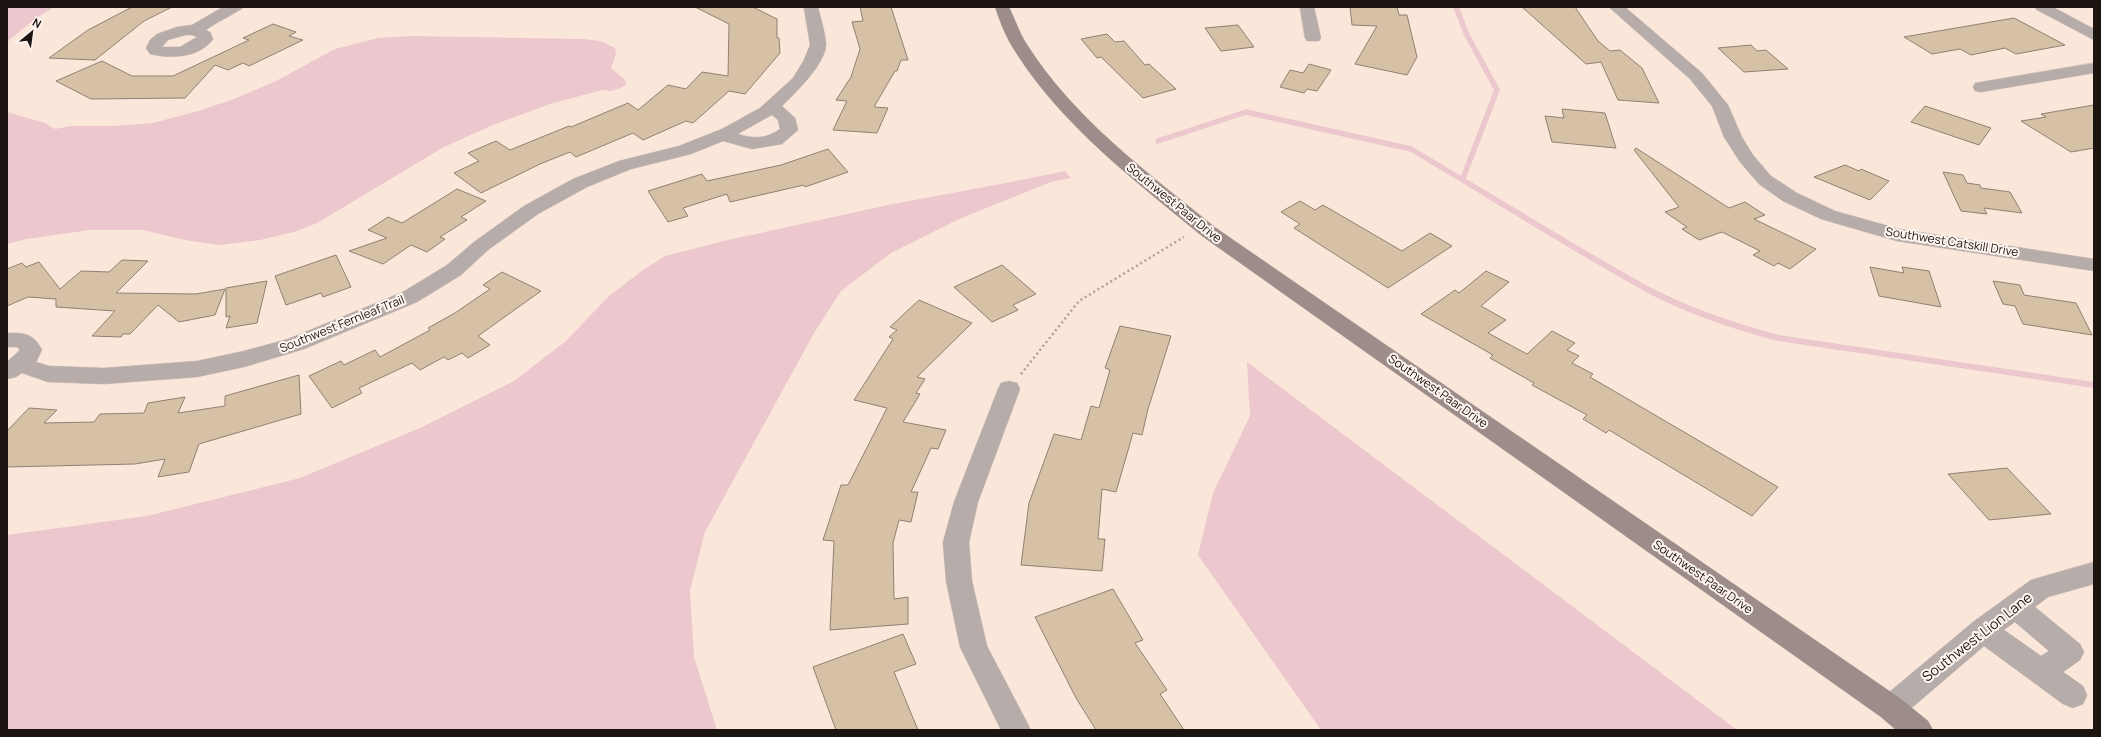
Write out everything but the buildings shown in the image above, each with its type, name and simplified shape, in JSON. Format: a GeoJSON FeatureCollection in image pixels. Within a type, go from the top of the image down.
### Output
{"type":"FeatureCollection","features":[{"type":"Feature","properties":{"kind":"street"},"geometry":{"type":"LineString","coordinates":[[195,30],[221,13],[237,7]]}},
{"type":"Feature","properties":{"kind":"street","name":"Southwest Fernleaf Trail"},"geometry":{"type":"LineString","coordinates":[[13,368],[48,374],[104,376],[197,369],[244,359],[296,344],[410,297],[454,270],[481,246],[531,210],[580,183],[625,166],[685,150],[722,135],[766,112],[799,81],[812,60],[818,45],[811,7]]}},
{"type":"Feature","properties":{"kind":"street","name":"Southwest Paar Drive"},"geometry":{"type":"LineString","coordinates":[[1002,7],[1018,42],[1061,102],[1123,161],[1202,226],[1891,708],[1918,730]]}},
{"type":"Feature","properties":{"kind":"street"},"geometry":{"type":"LineString","coordinates":[[1307,7],[1313,38]]}},
{"type":"Feature","properties":{"kind":"street","name":"Southwest Catskill Drive"},"geometry":{"type":"LineString","coordinates":[[1616,7],[1696,76],[1720,105],[1733,136],[1746,158],[1765,180],[1790,197],[1828,215],[1897,235],[2094,265]]}},
{"type":"Feature","properties":{"kind":"street"},"geometry":{"type":"LineString","coordinates":[[2042,7],[2094,35]]}},
{"type":"Feature","properties":{"kind":"street"},"geometry":{"type":"LineString","coordinates":[[1981,87],[2094,68]]}},
{"type":"Feature","properties":{"kind":"street"},"geometry":{"type":"LineString","coordinates":[[722,135],[752,144],[776,140],[789,130],[786,118],[772,107]]}},
{"type":"Feature","properties":{"kind":"street","name":"Southwest Fernleaf Trail"},"geometry":{"type":"LineString","coordinates":[[7,340],[21,340],[28,344],[30,350],[27,358],[13,368]]}},
{"type":"Feature","properties":{"kind":"street"},"geometry":{"type":"LineString","coordinates":[[1010,389],[966,502],[956,542],[959,581],[974,647],[1016,730]]}},
{"type":"Feature","properties":{"kind":"street","name":"Southwest Lion Lane"},"geometry":{"type":"LineString","coordinates":[[1891,708],[1983,630],[2040,588],[2094,573]]}},
{"type":"Feature","properties":{"kind":"street"},"geometry":{"type":"LineString","coordinates":[[2015,606],[2070,652],[2041,672]]}},
{"type":"Feature","properties":{"kind":"street"},"geometry":{"type":"LineString","coordinates":[[1983,630],[2073,696]]}},
{"type":"Feature","properties":{"kind":"path"},"geometry":{"type":"LineString","coordinates":[[1010,389],[1079,301],[1202,226]]}},
{"type":"Feature","properties":{"kind":"shaded area"},"geometry":{"type":"Polygon","coordinates":[[[7,7],[54,7],[36,18],[7,42],[7,7]]]}},
{"type":"Feature","properties":{"kind":"shaded area"},"geometry":{"type":"Polygon","coordinates":[[[411,36],[583,39],[601,41],[615,48],[616,54],[611,68],[625,80],[626,85],[611,91],[602,90],[550,104],[493,125],[444,147],[317,223],[294,232],[260,240],[219,245],[185,240],[143,230],[90,230],[26,239],[7,244],[7,112],[45,123],[55,129],[71,126],[113,126],[153,123],[198,111],[234,99],[276,81],[335,49],[378,38],[411,36]]]}},
{"type":"Feature","properties":{"kind":"shaded area"},"geometry":{"type":"Polygon","coordinates":[[[1065,171],[1071,178],[1051,182],[959,219],[891,253],[841,291],[814,333],[705,532],[690,590],[694,657],[717,730],[7,730],[7,535],[147,516],[300,478],[420,428],[514,381],[566,341],[609,296],[643,270],[665,256],[728,240],[893,204],[1065,171]]]}},
{"type":"Feature","properties":{"kind":"shaded area"},"geometry":{"type":"Polygon","coordinates":[[[1247,362],[1737,730],[1321,730],[1198,555],[1213,493],[1250,416],[1247,362]]]}},
{"type":"Feature","properties":{"kind":"waterway"},"geometry":{"type":"LineString","coordinates":[[1456,7],[1467,35],[1497,90],[1463,178]]}},
{"type":"Feature","properties":{"kind":"waterway"},"geometry":{"type":"LineString","coordinates":[[1158,141],[1246,112],[1411,149],[1486,194]]}},
{"type":"Feature","properties":{"kind":"waterway"},"geometry":{"type":"LineString","coordinates":[[1484,193],[1585,254],[1647,289],[1695,311],[1744,328],[1778,338],[2094,385]]}}]}
